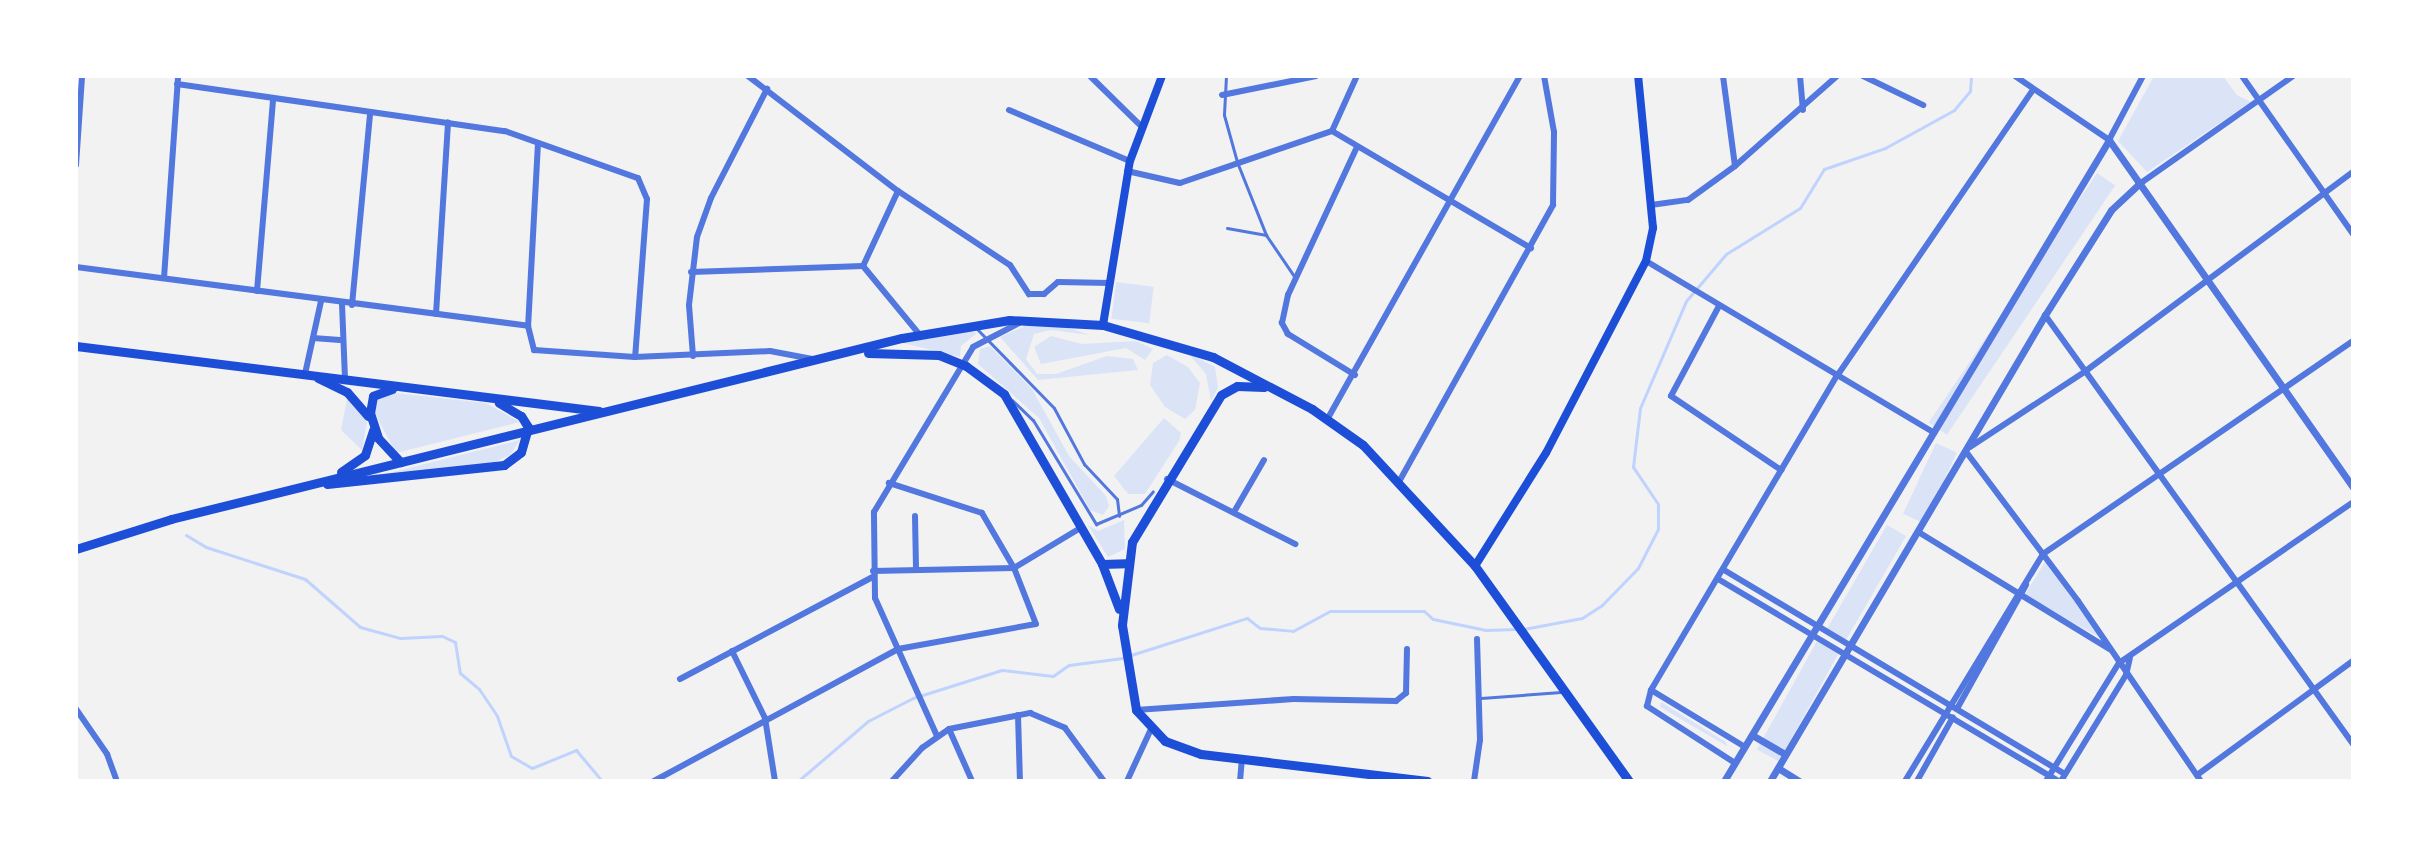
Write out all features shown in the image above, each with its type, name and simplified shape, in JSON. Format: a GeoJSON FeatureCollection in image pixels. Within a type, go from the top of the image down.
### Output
{"type":"FeatureCollection","features":[{"type":"Feature","properties":{"kind":"main road"},"geometry":{"type":"LineString","coordinates":[[1103,325],[1127,171],[1162,76]]}},
{"type":"Feature","properties":{"kind":"main road"},"geometry":{"type":"LineString","coordinates":[[1475,566],[1546,453],[1646,261],[1651,205],[1638,76]]}},
{"type":"Feature","properties":{"kind":"main road"},"geometry":{"type":"LineString","coordinates":[[76,549],[312,484],[847,356],[919,334],[968,325],[1024,320],[1103,325],[1190,348],[1279,390],[1328,418],[1400,480],[1475,566],[1561,692],[1629,781]]}},
{"type":"Feature","properties":{"kind":"main road"},"geometry":{"type":"LineString","coordinates":[[76,346],[606,412]]}},
{"type":"Feature","properties":{"kind":"main road"},"geometry":{"type":"LineString","coordinates":[[847,356],[910,351],[966,366],[1004,394],[1102,564],[1122,625]]}},
{"type":"Feature","properties":{"kind":"main road"},"geometry":{"type":"LineString","coordinates":[[309,375],[353,397],[400,462]]}},
{"type":"Feature","properties":{"kind":"main road"},"geometry":{"type":"LineString","coordinates":[[1279,390],[1246,385],[1227,389],[1166,479],[1126,563],[1122,639],[1125,667],[1136,710],[1151,729],[1187,751],[1427,781]]}},
{"type":"Feature","properties":{"kind":"main road"},"geometry":{"type":"LineString","coordinates":[[312,484],[359,462],[372,426],[373,396],[403,389]]}},
{"type":"Feature","properties":{"kind":"main road"},"geometry":{"type":"LineString","coordinates":[[312,484],[391,481],[495,468],[516,458],[528,433],[521,416],[491,399]]}},
{"type":"Feature","properties":{"kind":"main road"},"geometry":{"type":"LineString","coordinates":[[1102,564],[1126,563]]}},
{"type":"Feature","properties":{"kind":"street"},"geometry":{"type":"LineString","coordinates":[[76,165],[82,76]]}},
{"type":"Feature","properties":{"kind":"street"},"geometry":{"type":"LineString","coordinates":[[748,76],[898,191],[1010,265],[1029,294],[1044,294],[1058,282],[1110,283]]}},
{"type":"Feature","properties":{"kind":"street"},"geometry":{"type":"LineString","coordinates":[[1090,76],[1142,127]]}},
{"type":"Feature","properties":{"kind":"street"},"geometry":{"type":"LineString","coordinates":[[1222,95],[1316,76]]}},
{"type":"Feature","properties":{"kind":"street"},"geometry":{"type":"LineString","coordinates":[[1127,171],[1180,183],[1332,131],[1357,76]]}},
{"type":"Feature","properties":{"kind":"street"},"geometry":{"type":"LineString","coordinates":[[1328,418],[1355,375],[1448,198],[1520,76]]}},
{"type":"Feature","properties":{"kind":"street"},"geometry":{"type":"LineString","coordinates":[[1400,480],[1553,205],[1554,132],[1544,76]]}},
{"type":"Feature","properties":{"kind":"street"},"geometry":{"type":"LineString","coordinates":[[1723,76],[1735,166]]}},
{"type":"Feature","properties":{"kind":"street"},"geometry":{"type":"LineString","coordinates":[[1800,76],[1803,110]]}},
{"type":"Feature","properties":{"kind":"street"},"geometry":{"type":"LineString","coordinates":[[1651,205],[1688,200],[1803,110],[1837,76]]}},
{"type":"Feature","properties":{"kind":"street"},"geometry":{"type":"LineString","coordinates":[[1863,76],[1923,105]]}},
{"type":"Feature","properties":{"kind":"street"},"geometry":{"type":"LineString","coordinates":[[2015,76],[2109,140],[2353,487]]}},
{"type":"Feature","properties":{"kind":"street"},"geometry":{"type":"LineString","coordinates":[[1724,781],[2109,140],[2143,76]]}},
{"type":"Feature","properties":{"kind":"street"},"geometry":{"type":"LineString","coordinates":[[2242,76],[2353,234]]}},
{"type":"Feature","properties":{"kind":"street"},"geometry":{"type":"LineString","coordinates":[[1770,781],[1920,533],[2045,315],[2111,210],[2138,185],[2293,76]]}},
{"type":"Feature","properties":{"kind":"street"},"geometry":{"type":"LineString","coordinates":[[164,278],[178,80],[273,99],[448,122],[525,135],[538,143],[638,178],[645,187],[635,357]]}},
{"type":"Feature","properties":{"kind":"street"},"geometry":{"type":"LineString","coordinates":[[693,356],[691,272],[711,198],[767,89]]}},
{"type":"Feature","properties":{"kind":"street"},"geometry":{"type":"LineString","coordinates":[[1735,763],[1647,706],[1651,690],[1837,376],[2033,90]]}},
{"type":"Feature","properties":{"kind":"street"},"geometry":{"type":"LineString","coordinates":[[257,291],[273,99]]}},
{"type":"Feature","properties":{"kind":"street"},"geometry":{"type":"LineString","coordinates":[[1009,110],[1130,161]]}},
{"type":"Feature","properties":{"kind":"street"},"geometry":{"type":"LineString","coordinates":[[352,305],[370,113]]}},
{"type":"Feature","properties":{"kind":"street"},"geometry":{"type":"LineString","coordinates":[[436,314],[448,122]]}},
{"type":"Feature","properties":{"kind":"street"},"geometry":{"type":"LineString","coordinates":[[1332,131],[1356,149],[1448,198],[1531,248]]}},
{"type":"Feature","properties":{"kind":"street"},"geometry":{"type":"LineString","coordinates":[[538,143],[528,326],[528,341],[538,352],[635,357],[770,351],[820,362]]}},
{"type":"Feature","properties":{"kind":"street"},"geometry":{"type":"LineString","coordinates":[[1355,375],[1288,334],[1282,323],[1296,279],[1356,149]]}},
{"type":"Feature","properties":{"kind":"street"},"geometry":{"type":"LineString","coordinates":[[1968,450],[2087,370],[2353,172]]}},
{"type":"Feature","properties":{"kind":"street"},"geometry":{"type":"LineString","coordinates":[[863,266],[898,191]]}},
{"type":"Feature","properties":{"kind":"street"},"geometry":{"type":"LineString","coordinates":[[1646,261],[1934,433]]}},
{"type":"Feature","properties":{"kind":"street"},"geometry":{"type":"LineString","coordinates":[[691,272],[863,266]]}},
{"type":"Feature","properties":{"kind":"street"},"geometry":{"type":"LineString","coordinates":[[863,266],[919,334]]}},
{"type":"Feature","properties":{"kind":"street"},"geometry":{"type":"LineString","coordinates":[[76,267],[528,326]]}},
{"type":"Feature","properties":{"kind":"street"},"geometry":{"type":"LineString","coordinates":[[309,375],[321,301]]}},
{"type":"Feature","properties":{"kind":"street"},"geometry":{"type":"LineString","coordinates":[[342,304],[340,340],[345,379]]}},
{"type":"Feature","properties":{"kind":"street"},"geometry":{"type":"LineString","coordinates":[[1719,306],[1670,390],[1676,399],[1781,470]]}},
{"type":"Feature","properties":{"kind":"street"},"geometry":{"type":"LineString","coordinates":[[2045,315],[2164,474],[2353,744]]}},
{"type":"Feature","properties":{"kind":"street"},"geometry":{"type":"LineString","coordinates":[[937,736],[875,598],[874,512],[889,483],[966,366],[973,347],[1024,320]]}},
{"type":"Feature","properties":{"kind":"street"},"geometry":{"type":"LineString","coordinates":[[313,338],[340,340]]}},
{"type":"Feature","properties":{"kind":"street"},"geometry":{"type":"LineString","coordinates":[[1905,781],[1958,707],[2043,554],[2164,474],[2353,341]]}},
{"type":"Feature","properties":{"kind":"street"},"geometry":{"type":"LineString","coordinates":[[1968,450],[2199,778],[2353,661]]}},
{"type":"Feature","properties":{"kind":"street"},"geometry":{"type":"LineString","coordinates":[[1234,512],[1264,460]]}},
{"type":"Feature","properties":{"kind":"street"},"geometry":{"type":"LineString","coordinates":[[1166,479],[1295,544]]}},
{"type":"Feature","properties":{"kind":"street"},"geometry":{"type":"LineString","coordinates":[[654,781],[765,718],[898,649],[1024,630],[1036,618],[1014,568],[976,509],[889,483]]}},
{"type":"Feature","properties":{"kind":"street"},"geometry":{"type":"LineString","coordinates":[[2048,778],[2119,663],[2353,502]]}},
{"type":"Feature","properties":{"kind":"street"},"geometry":{"type":"LineString","coordinates":[[915,516],[916,570]]}},
{"type":"Feature","properties":{"kind":"street"},"geometry":{"type":"LineString","coordinates":[[680,679],[873,574],[1014,568],[1082,527]]}},
{"type":"Feature","properties":{"kind":"street"},"geometry":{"type":"LineString","coordinates":[[1920,533],[2112,651]]}},
{"type":"Feature","properties":{"kind":"street"},"geometry":{"type":"LineString","coordinates":[[1724,570],[1847,655],[2048,778],[2063,779]]}},
{"type":"Feature","properties":{"kind":"street"},"geometry":{"type":"LineString","coordinates":[[1718,579],[1815,631],[1853,645],[2055,767],[2063,779]]}},
{"type":"Feature","properties":{"kind":"street"},"geometry":{"type":"LineString","coordinates":[[1917,781],[1949,716],[1951,703],[2020,594]]}},
{"type":"Feature","properties":{"kind":"street"},"geometry":{"type":"LineString","coordinates":[[1474,781],[1480,698],[1477,639]]}},
{"type":"Feature","properties":{"kind":"street"},"geometry":{"type":"LineString","coordinates":[[1136,710],[1294,699],[1396,701],[1406,693],[1407,649]]}},
{"type":"Feature","properties":{"kind":"street"},"geometry":{"type":"LineString","coordinates":[[732,651],[765,718],[775,781]]}},
{"type":"Feature","properties":{"kind":"street"},"geometry":{"type":"LineString","coordinates":[[2063,779],[2126,675],[2130,658]]}},
{"type":"Feature","properties":{"kind":"street"},"geometry":{"type":"LineString","coordinates":[[1651,690],[1745,747]]}},
{"type":"Feature","properties":{"kind":"street"},"geometry":{"type":"LineString","coordinates":[[76,709],[107,754],[117,781]]}},
{"type":"Feature","properties":{"kind":"street"},"geometry":{"type":"LineString","coordinates":[[892,781],[937,736],[949,729],[1018,715],[1056,721],[1104,781]]}},
{"type":"Feature","properties":{"kind":"street"},"geometry":{"type":"LineString","coordinates":[[1018,715],[1020,781]]}},
{"type":"Feature","properties":{"kind":"street"},"geometry":{"type":"LineString","coordinates":[[949,729],[972,781]]}},
{"type":"Feature","properties":{"kind":"street"},"geometry":{"type":"LineString","coordinates":[[1127,781],[1151,729]]}},
{"type":"Feature","properties":{"kind":"street"},"geometry":{"type":"LineString","coordinates":[[1752,735],[1785,754]]}},
{"type":"Feature","properties":{"kind":"street"},"geometry":{"type":"LineString","coordinates":[[1240,781],[1242,760]]}},
{"type":"Feature","properties":{"kind":"street"},"geometry":{"type":"LineString","coordinates":[[1778,768],[1799,781]]}},
{"type":"Feature","properties":{"kind":"lane"},"geometry":{"type":"LineString","coordinates":[[1226,76],[1222,95],[1237,162],[1266,235],[1296,279]]}},
{"type":"Feature","properties":{"kind":"lane"},"geometry":{"type":"LineString","coordinates":[[1227,228],[1266,235]]}},
{"type":"Feature","properties":{"kind":"lane"},"geometry":{"type":"LineString","coordinates":[[968,325],[988,337],[1054,408],[1084,464],[1117,499],[1119,516]]}},
{"type":"Feature","properties":{"kind":"lane"},"geometry":{"type":"LineString","coordinates":[[1004,394],[1033,420],[1091,520],[1104,524],[1141,505],[1153,491]]}},
{"type":"Feature","properties":{"kind":"lane"},"geometry":{"type":"LineString","coordinates":[[1480,698],[1561,692]]}},
{"type":"Feature","properties":{"kind":"shaded area"},"geometry":{"type":"Polygon","coordinates":[[[2154,76],[2223,76],[2237,95],[2251,102],[2147,172],[2118,141],[2154,76]]]}},
{"type":"Feature","properties":{"kind":"shaded area"},"geometry":{"type":"Polygon","coordinates":[[[2097,173],[2115,185],[1947,435],[1929,423],[2097,173]]]}},
{"type":"Feature","properties":{"kind":"shaded area"},"geometry":{"type":"Polygon","coordinates":[[[1116,282],[1154,287],[1149,323],[1111,319],[1116,282]]]}},
{"type":"Feature","properties":{"kind":"shaded area"},"geometry":{"type":"Polygon","coordinates":[[[1027,325],[1063,326],[1090,335],[1051,330],[1034,334],[1026,359],[1037,374],[1056,374],[1107,356],[1133,359],[1138,370],[1038,380],[1000,337],[1027,325]]]}},
{"type":"Feature","properties":{"kind":"shaded area"},"geometry":{"type":"Polygon","coordinates":[[[967,330],[977,333],[961,346],[960,357],[903,343],[967,330]]]}},
{"type":"Feature","properties":{"kind":"shaded area"},"geometry":{"type":"Polygon","coordinates":[[[1051,336],[1082,344],[1136,341],[1153,349],[1145,360],[1126,348],[1041,364],[1034,347],[1051,336]]]}},
{"type":"Feature","properties":{"kind":"shaded area"},"geometry":{"type":"Polygon","coordinates":[[[990,346],[1032,389],[1069,456],[1106,496],[1109,506],[1103,515],[1090,510],[1039,418],[978,364],[980,349],[990,346]]]}},
{"type":"Feature","properties":{"kind":"shaded area"},"geometry":{"type":"Polygon","coordinates":[[[1188,353],[1215,367],[1218,388],[1211,401],[1206,374],[1188,353]]]}},
{"type":"Feature","properties":{"kind":"shaded area"},"geometry":{"type":"Polygon","coordinates":[[[1167,355],[1188,367],[1200,383],[1195,410],[1185,419],[1165,407],[1150,385],[1153,363],[1167,355]]]}},
{"type":"Feature","properties":{"kind":"shaded area"},"geometry":{"type":"Polygon","coordinates":[[[387,392],[486,403],[520,422],[396,453],[374,412],[377,397],[387,392]]]}},
{"type":"Feature","properties":{"kind":"shaded area"},"geometry":{"type":"Polygon","coordinates":[[[347,399],[367,422],[362,450],[341,430],[347,399]]]}},
{"type":"Feature","properties":{"kind":"shaded area"},"geometry":{"type":"Polygon","coordinates":[[[1164,418],[1181,433],[1179,441],[1145,494],[1128,494],[1114,476],[1164,418]]]}},
{"type":"Feature","properties":{"kind":"shaded area"},"geometry":{"type":"Polygon","coordinates":[[[520,440],[510,455],[490,464],[377,476],[520,440]]]}},
{"type":"Feature","properties":{"kind":"shaded area"},"geometry":{"type":"Polygon","coordinates":[[[1936,443],[1957,453],[1924,523],[1903,514],[1936,443]]]}},
{"type":"Feature","properties":{"kind":"shaded area"},"geometry":{"type":"Polygon","coordinates":[[[1124,520],[1125,549],[1108,557],[1088,525],[1098,531],[1124,520]]]}},
{"type":"Feature","properties":{"kind":"shaded area"},"geometry":{"type":"Polygon","coordinates":[[[1887,525],[1906,536],[1846,641],[1826,630],[1887,525]]]}},
{"type":"Feature","properties":{"kind":"shaded area"},"geometry":{"type":"Polygon","coordinates":[[[2046,560],[2101,638],[2024,596],[2046,560]]]}},
{"type":"Feature","properties":{"kind":"shaded area"},"geometry":{"type":"Polygon","coordinates":[[[1817,641],[1839,653],[1779,762],[1757,749],[1817,641]]]}},
{"type":"Feature","properties":{"kind":"shaded area"},"geometry":{"type":"Polygon","coordinates":[[[1661,702],[1726,742],[1727,746],[1660,707],[1661,702]]]}},
{"type":"Feature","properties":{"kind":"waterway"},"geometry":{"type":"LineString","coordinates":[[1523,629],[1582,618],[1602,605],[1638,568],[1658,529],[1658,504],[1633,467],[1640,408],[1686,301],[1726,254],[1800,208],[1824,169],[1885,148],[1954,110],[1970,91],[1971,76]]}},
{"type":"Feature","properties":{"kind":"waterway"},"geometry":{"type":"LineString","coordinates":[[186,535],[206,547],[305,579],[360,627],[400,638],[442,636],[455,642],[460,673],[479,689],[497,716],[511,756],[532,768],[576,750],[602,781]]}},
{"type":"Feature","properties":{"kind":"waterway"},"geometry":{"type":"LineString","coordinates":[[1131,655],[1247,618],[1260,628],[1293,631],[1330,611],[1424,611],[1433,619],[1486,630],[1515,629]]}},
{"type":"Feature","properties":{"kind":"waterway"},"geometry":{"type":"LineString","coordinates":[[798,781],[868,721],[913,698],[1002,670],[1053,676],[1069,665],[1123,658]]}}]}
